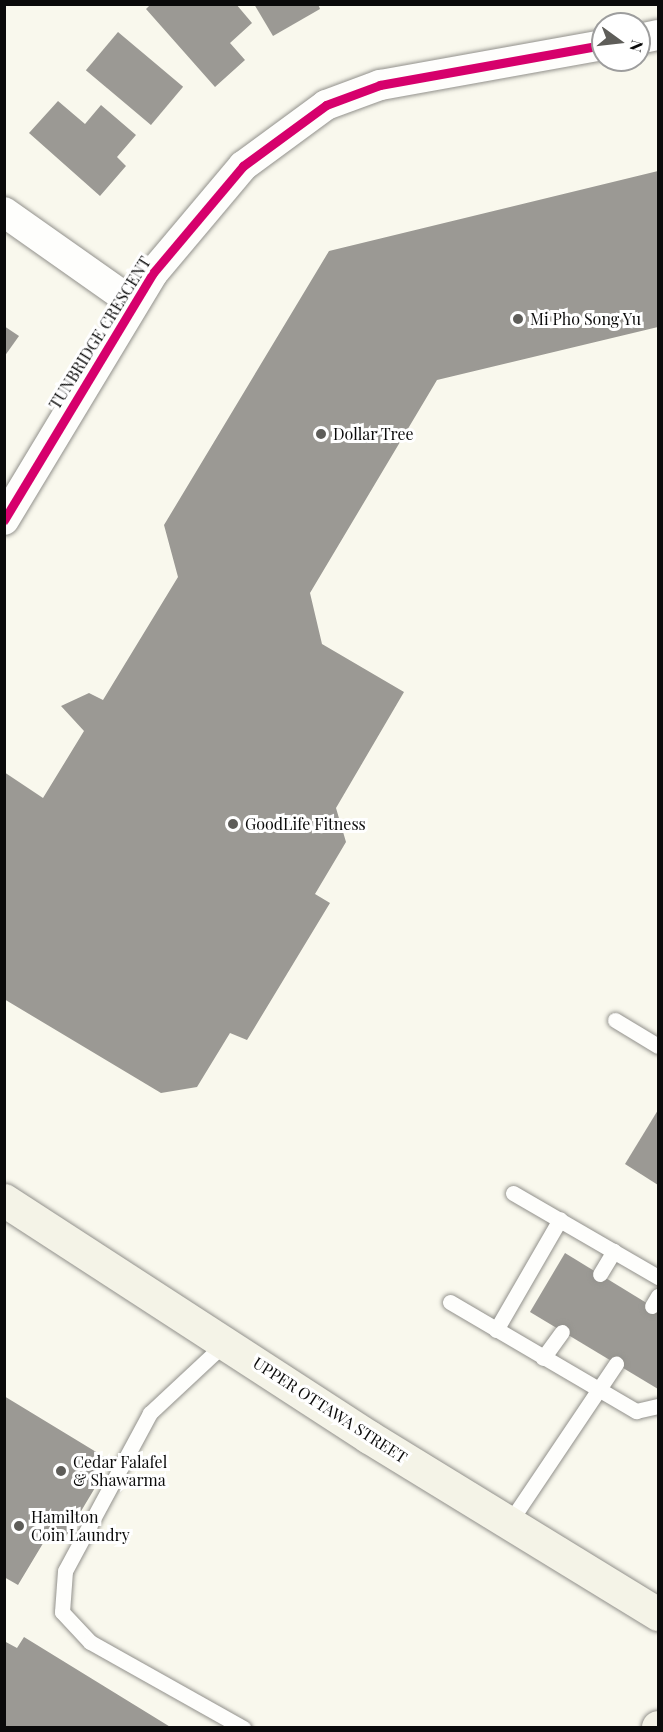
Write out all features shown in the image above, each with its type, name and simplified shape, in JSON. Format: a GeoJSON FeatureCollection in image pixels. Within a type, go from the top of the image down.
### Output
{"type":"FeatureCollection","features":[{"type":"Feature","properties":{"kind":"main road","name":"UPPER OTTAWA STREET"},"geometry":{"type":"LineString","coordinates":[[4,1200],[509,1523],[658,1614]]}},
{"type":"Feature","properties":{"kind":"street","name":"TUNBRIDGE CRESCENT"},"geometry":{"type":"LineString","coordinates":[[4,520],[133,303],[243,166],[326,105],[380,85],[591,47]]}},
{"type":"Feature","properties":{"kind":"street"},"geometry":{"type":"LineString","coordinates":[[4,212],[133,303]]}},
{"type":"Feature","properties":{"kind":"lane"},"geometry":{"type":"LineString","coordinates":[[615,1020],[658,1046]]}},
{"type":"Feature","properties":{"kind":"lane"},"geometry":{"type":"LineString","coordinates":[[513,1193],[658,1277]]}},
{"type":"Feature","properties":{"kind":"lane"},"geometry":{"type":"LineString","coordinates":[[496,1330],[560,1219]]}},
{"type":"Feature","properties":{"kind":"lane"},"geometry":{"type":"LineString","coordinates":[[600,1274],[615,1251]]}},
{"type":"Feature","properties":{"kind":"lane"},"geometry":{"type":"LineString","coordinates":[[450,1302],[599,1392],[636,1411],[658,1406]]}},
{"type":"Feature","properties":{"kind":"lane"},"geometry":{"type":"LineString","coordinates":[[543,1358],[562,1332]]}},
{"type":"Feature","properties":{"kind":"lane"},"geometry":{"type":"LineString","coordinates":[[225,1343],[150,1413],[64,1571],[62,1612],[90,1642],[243,1728]]}},
{"type":"Feature","properties":{"kind":"lane"},"geometry":{"type":"LineString","coordinates":[[509,1523],[616,1364]]}},
{"type":"Feature","properties":{"kind":"building"},"geometry":{"type":"Polygon","coordinates":[[[151,4],[236,4],[252,23],[230,43],[245,60],[215,87],[146,9],[151,4]]]}},
{"type":"Feature","properties":{"kind":"building"},"geometry":{"type":"Polygon","coordinates":[[[254,4],[318,4],[320,9],[273,36],[254,4]]]}},
{"type":"Feature","properties":{"kind":"building"},"geometry":{"type":"Polygon","coordinates":[[[118,32],[183,87],[151,125],[86,70],[118,32]]]}},
{"type":"Feature","properties":{"kind":"building"},"geometry":{"type":"Polygon","coordinates":[[[58,101],[85,124],[101,105],[136,135],[117,157],[126,166],[100,196],[29,133],[58,101]]]}},
{"type":"Feature","properties":{"kind":"building"},"geometry":{"type":"Polygon","coordinates":[[[658,171],[658,327],[437,380],[310,593],[322,644],[404,692],[336,808],[346,842],[315,894],[330,903],[247,1040],[230,1033],[197,1087],[161,1093],[4,999],[4,772],[43,798],[84,731],[61,706],[89,693],[103,700],[178,577],[164,525],[329,251],[658,171]]]}},
{"type":"Feature","properties":{"kind":"building"},"geometry":{"type":"Polygon","coordinates":[[[4,326],[19,336],[4,357],[4,326]]]}},
{"type":"Feature","properties":{"kind":"building"},"geometry":{"type":"Polygon","coordinates":[[[658,1110],[658,1185],[625,1164],[658,1110]]]}},
{"type":"Feature","properties":{"kind":"building"},"geometry":{"type":"Polygon","coordinates":[[[565,1253],[658,1310],[658,1389],[530,1312],[565,1253]]]}},
{"type":"Feature","properties":{"kind":"building"},"geometry":{"type":"Polygon","coordinates":[[[4,1396],[111,1461],[62,1543],[48,1535],[18,1585],[4,1577],[4,1396]]]}},
{"type":"Feature","properties":{"kind":"building"},"geometry":{"type":"Polygon","coordinates":[[[24,1637],[172,1728],[4,1728],[4,1641],[17,1648],[24,1637]]]}},
{"type":"Feature","properties":{"kind":"cycle path"},"geometry":{"type":"LineString","coordinates":[[4,520],[153,273],[243,166],[326,105],[380,85],[591,47]]}},
{"type":"Feature","properties":{"kind":"place","name":"Mi Pho Song Yu"},"geometry":{"type":"Point","coordinates":[518,319]}},
{"type":"Feature","properties":{"kind":"place","name":"Dollar Tree"},"geometry":{"type":"Point","coordinates":[321,434]}},
{"type":"Feature","properties":{"kind":"place","name":"GoodLife Fitness"},"geometry":{"type":"Point","coordinates":[233,824]}},
{"type":"Feature","properties":{"kind":"place","name":"Cedar Falafel & Shawarma"},"geometry":{"type":"Point","coordinates":[61,1471]}},
{"type":"Feature","properties":{"kind":"place","name":"Hamilton Coin Laundry"},"geometry":{"type":"Point","coordinates":[19,1526]}}]}
